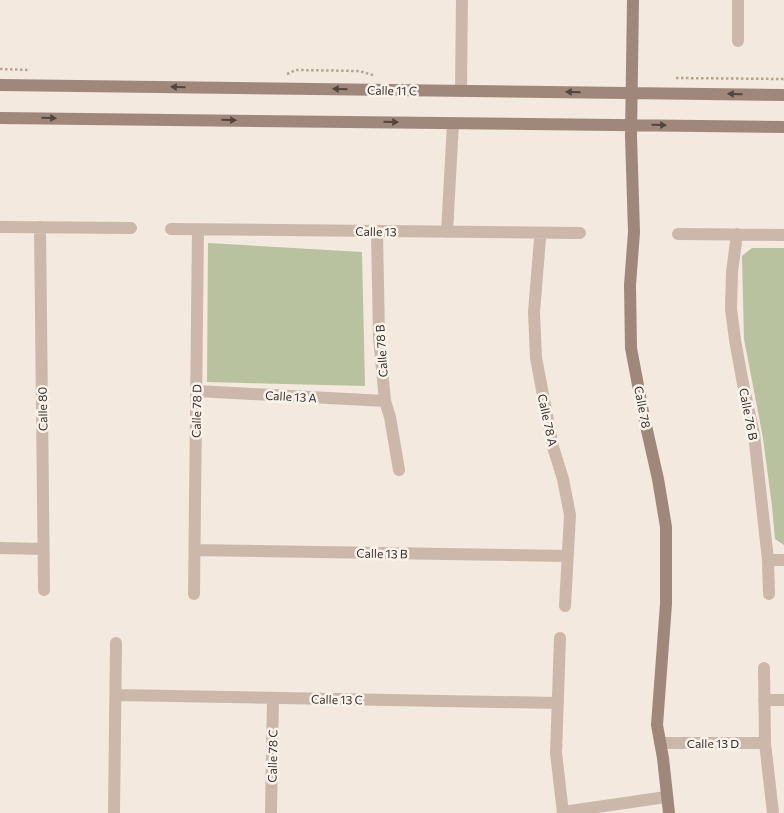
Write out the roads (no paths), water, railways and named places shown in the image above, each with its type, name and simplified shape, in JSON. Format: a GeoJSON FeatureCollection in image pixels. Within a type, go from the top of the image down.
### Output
{"type":"FeatureCollection","features":[{"type":"Feature","properties":{"kind":"main road","name":"Calle 78"},"geometry":{"type":"LineString","coordinates":[[634,0],[632,125],[634,232],[630,285],[631,348],[666,527],[666,604],[657,725],[663,758],[668,813]]}},
{"type":"Feature","properties":{"kind":"main road","name":"Calle 11 C"},"geometry":{"type":"LineString","coordinates":[[0,85],[784,95]]}},
{"type":"Feature","properties":{"kind":"main road"},"geometry":{"type":"LineString","coordinates":[[0,118],[784,127]]}},
{"type":"Feature","properties":{"kind":"street"},"geometry":{"type":"LineString","coordinates":[[462,0],[462,91]]}},
{"type":"Feature","properties":{"kind":"street"},"geometry":{"type":"LineString","coordinates":[[738,0],[738,41]]}},
{"type":"Feature","properties":{"kind":"street"},"geometry":{"type":"LineString","coordinates":[[447,232],[453,123]]}},
{"type":"Feature","properties":{"kind":"street"},"geometry":{"type":"LineString","coordinates":[[0,227],[131,228]]}},
{"type":"Feature","properties":{"kind":"street","name":"Calle 80"},"geometry":{"type":"LineString","coordinates":[[40,227],[44,590]]}},
{"type":"Feature","properties":{"kind":"street","name":"Calle 13"},"geometry":{"type":"LineString","coordinates":[[171,229],[580,233]]}},
{"type":"Feature","properties":{"kind":"street","name":"Calle 78 D"},"geometry":{"type":"LineString","coordinates":[[194,594],[198,229]]}},
{"type":"Feature","properties":{"kind":"street","name":"Calle 78 B"},"geometry":{"type":"LineString","coordinates":[[377,231],[379,336],[385,401],[390,417],[399,470]]}},
{"type":"Feature","properties":{"kind":"street","name":"Calle 78 A"},"geometry":{"type":"LineString","coordinates":[[542,233],[534,312],[536,358],[553,447],[563,479],[570,515],[565,606]]}},
{"type":"Feature","properties":{"kind":"street"},"geometry":{"type":"LineString","coordinates":[[678,234],[784,235]]}},
{"type":"Feature","properties":{"kind":"street","name":"Calle 76 B"},"geometry":{"type":"LineString","coordinates":[[737,234],[732,272],[731,309],[754,434],[768,560],[769,594]]}},
{"type":"Feature","properties":{"kind":"street","name":"Calle 13 A"},"geometry":{"type":"LineString","coordinates":[[197,391],[385,401]]}},
{"type":"Feature","properties":{"kind":"street"},"geometry":{"type":"LineString","coordinates":[[0,548],[44,549]]}},
{"type":"Feature","properties":{"kind":"street","name":"Calle 13 B"},"geometry":{"type":"LineString","coordinates":[[195,550],[568,556]]}},
{"type":"Feature","properties":{"kind":"street"},"geometry":{"type":"LineString","coordinates":[[768,560],[784,560]]}},
{"type":"Feature","properties":{"kind":"street"},"geometry":{"type":"LineString","coordinates":[[560,638],[556,753],[563,813],[666,797]]}},
{"type":"Feature","properties":{"kind":"street"},"geometry":{"type":"LineString","coordinates":[[114,813],[116,643]]}},
{"type":"Feature","properties":{"kind":"street"},"geometry":{"type":"LineString","coordinates":[[764,668],[765,742],[773,813]]}},
{"type":"Feature","properties":{"kind":"street","name":"Calle 13 C"},"geometry":{"type":"LineString","coordinates":[[116,695],[558,703]]}},
{"type":"Feature","properties":{"kind":"street","name":"Calle 78 C"},"geometry":{"type":"LineString","coordinates":[[271,813],[273,698]]}},
{"type":"Feature","properties":{"kind":"street"},"geometry":{"type":"LineString","coordinates":[[764,700],[784,700]]}},
{"type":"Feature","properties":{"kind":"street","name":"Calle 13 D"},"geometry":{"type":"LineString","coordinates":[[660,743],[765,742]]}}]}
